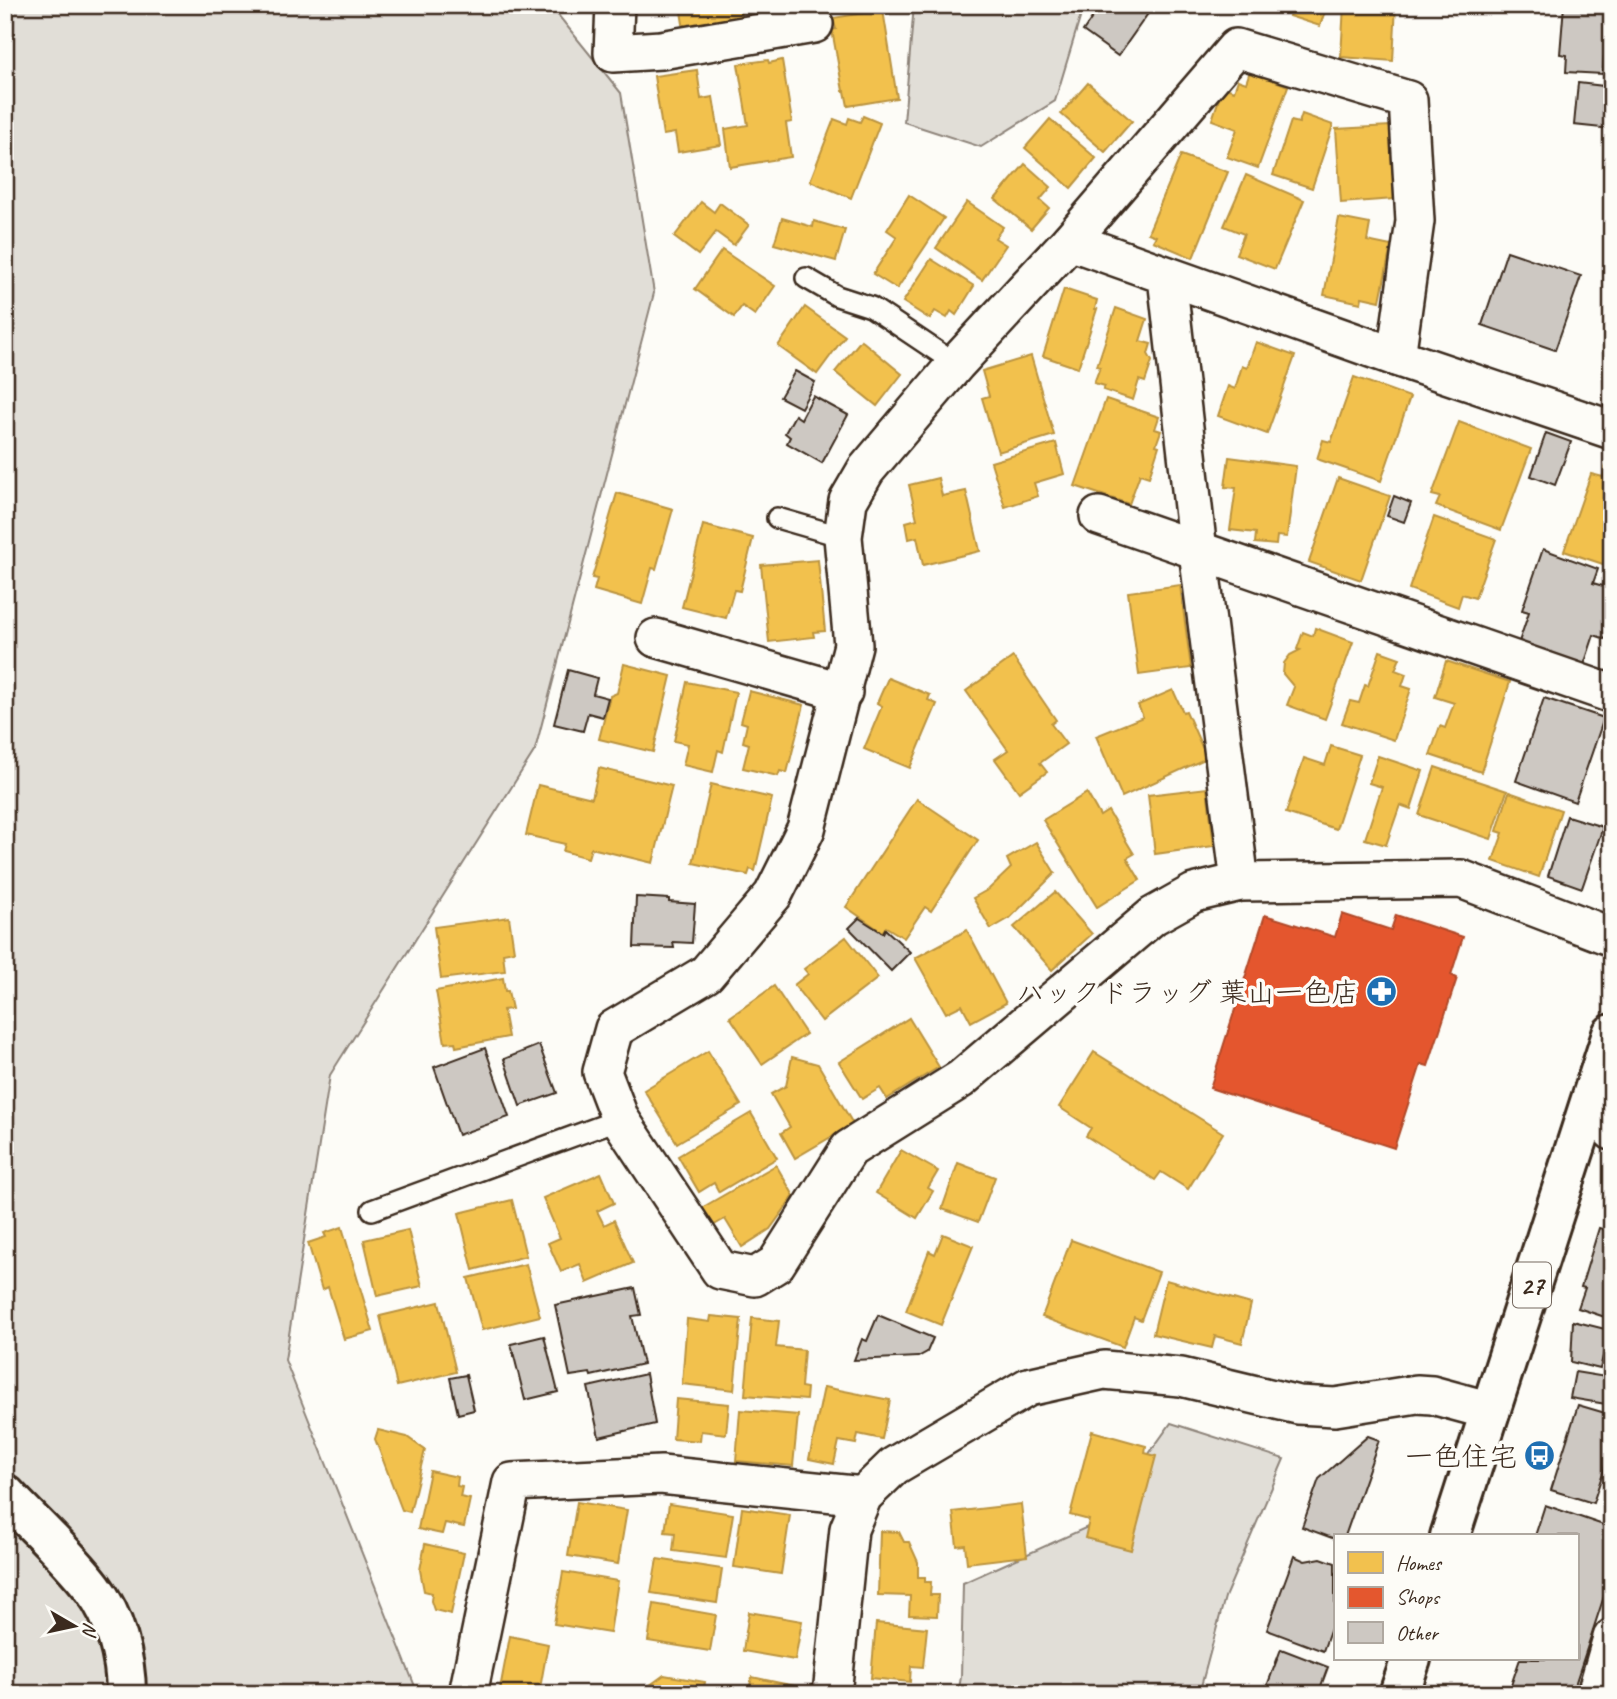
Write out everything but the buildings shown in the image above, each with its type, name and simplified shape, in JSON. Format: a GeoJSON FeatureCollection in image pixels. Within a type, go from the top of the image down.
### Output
{"type":"FeatureCollection","features":[{"type":"Feature","properties":{"kind":"main road","name":"27"},"geometry":{"type":"LineString","coordinates":[[1451,1534],[1491,1410],[1605,1108],[1612,1034]]}},
{"type":"Feature","properties":{"kind":"main road"},"geometry":{"type":"LineString","coordinates":[[5,1494],[94,1589],[117,1632],[126,1694]]}},
{"type":"Feature","properties":{"kind":"main road"},"geometry":{"type":"LineString","coordinates":[[1399,1694],[1411,1660]]}},
{"type":"Feature","properties":{"kind":"street"},"geometry":{"type":"LineString","coordinates":[[615,5],[613,53],[661,50],[814,24]]}},
{"type":"Feature","properties":{"kind":"street"},"geometry":{"type":"LineString","coordinates":[[1395,357],[1415,221],[1408,100],[1236,48],[1070,241],[956,364],[866,470],[848,501],[843,537],[853,645],[806,829],[773,895],[706,974],[614,1029],[602,1072],[620,1119],[720,1270],[755,1278],[776,1264],[849,1149],[961,1079],[1153,916],[1194,893],[1240,882],[1461,879],[1612,937]]}},
{"type":"Feature","properties":{"kind":"street"},"geometry":{"type":"LineString","coordinates":[[1070,241],[1395,357],[1612,430]]}},
{"type":"Feature","properties":{"kind":"street"},"geometry":{"type":"LineString","coordinates":[[1167,277],[1240,882]]}},
{"type":"Feature","properties":{"kind":"street"},"geometry":{"type":"LineString","coordinates":[[1099,516],[1612,694]]}},
{"type":"Feature","properties":{"kind":"street"},"geometry":{"type":"LineString","coordinates":[[656,638],[843,692]]}},
{"type":"Feature","properties":{"kind":"street"},"geometry":{"type":"LineString","coordinates":[[832,1694],[849,1529],[863,1496],[894,1466],[1028,1387],[1104,1370],[1181,1377],[1298,1405],[1335,1408],[1417,1394],[1432,1395],[1491,1410]]}},
{"type":"Feature","properties":{"kind":"street"},"geometry":{"type":"LineString","coordinates":[[468,1694],[512,1482],[661,1475],[863,1496]]}},
{"type":"Feature","properties":{"kind":"lane"},"geometry":{"type":"LineString","coordinates":[[806,278],[836,296],[871,307],[956,364]]}},
{"type":"Feature","properties":{"kind":"lane"},"geometry":{"type":"LineString","coordinates":[[777,518],[843,537]]}},
{"type":"Feature","properties":{"kind":"lane"},"geometry":{"type":"LineString","coordinates":[[372,1210],[620,1119]]}},
{"type":"Feature","properties":{"kind":"shaded area"},"geometry":{"type":"Polygon","coordinates":[[[5,5],[550,5],[621,93],[654,293],[535,750],[330,1075],[285,1360],[418,1694],[5,1694],[5,5]]]}},
{"type":"Feature","properties":{"kind":"shaded area"},"geometry":{"type":"Polygon","coordinates":[[[914,5],[1084,5],[1055,101],[981,147],[904,122],[914,5]]]}},
{"type":"Feature","properties":{"kind":"shaded area"},"geometry":{"type":"Polygon","coordinates":[[[1171,1423],[1284,1459],[1225,1597],[1199,1694],[958,1694],[961,1677],[963,1583],[1101,1521],[1171,1423]]]}},
{"type":"Feature","properties":{"kind":"place","name":"ハックドラッグ 葉山一色店"},"geometry":{"type":"Point","coordinates":[1382,992]}},
{"type":"Feature","properties":{"kind":"place","name":"一色住宅"},"geometry":{"type":"Point","coordinates":[1540,1456]}}]}
